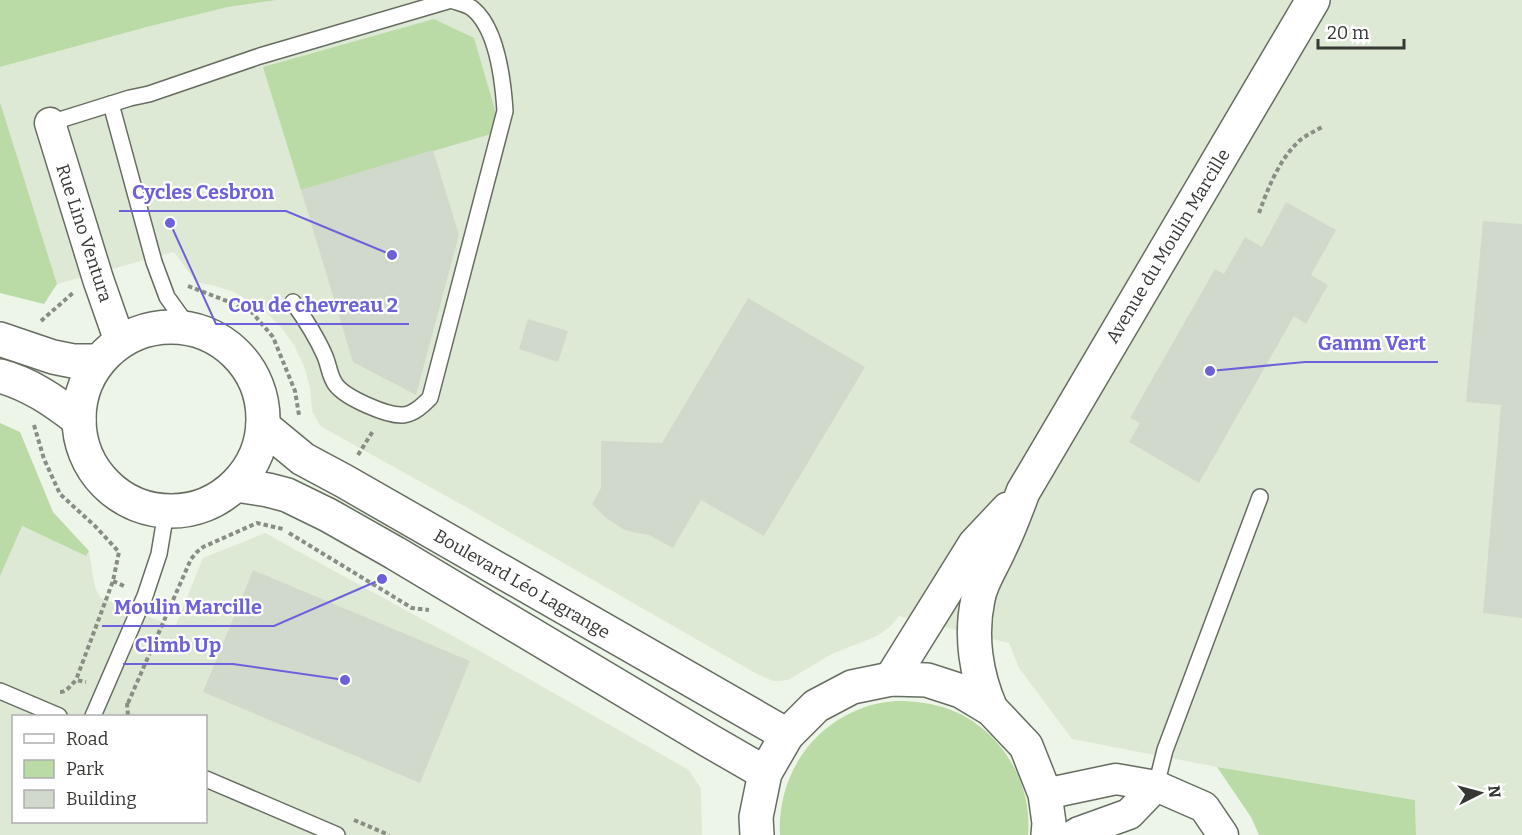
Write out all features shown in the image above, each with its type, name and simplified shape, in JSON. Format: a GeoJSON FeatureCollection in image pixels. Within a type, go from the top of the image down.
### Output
{"type":"FeatureCollection","features":[{"type":"Feature","properties":{"kind":"street","name":"Avenue du Moulin Marcille"},"geometry":{"type":"LineString","coordinates":[[991,709],[982,689],[976,654],[978,598],[1023,492],[1313,0]]}},
{"type":"Feature","properties":{"kind":"street","name":"Rue Lino Ventura"},"geometry":{"type":"LineString","coordinates":[[50,123],[98,279],[110,352]]}},
{"type":"Feature","properties":{"kind":"street"},"geometry":{"type":"LineString","coordinates":[[0,339],[53,357],[73,361],[110,352],[139,333],[159,328],[190,329],[220,341],[238,355],[251,372],[260,393],[263,415],[262,437],[250,468],[221,498],[185,511],[166,512],[148,509],[130,502],[115,493],[101,480],[83,447],[79,420],[80,402],[86,385],[110,352]]}},
{"type":"Feature","properties":{"kind":"street"},"geometry":{"type":"LineString","coordinates":[[0,376],[38,390],[79,420]]}},
{"type":"Feature","properties":{"kind":"street","name":"Boulevard Léo Lagrange"},"geometry":{"type":"LineString","coordinates":[[263,426],[303,459],[787,735]]}},
{"type":"Feature","properties":{"kind":"street","name":"Boulevard Léo Lagrange"},"geometry":{"type":"LineString","coordinates":[[236,485],[287,495],[328,515],[765,773]]}},
{"type":"Feature","properties":{"kind":"street","name":"Avenue du Moulin Marcille"},"geometry":{"type":"LineString","coordinates":[[891,679],[975,544],[1023,492]]}},
{"type":"Feature","properties":{"kind":"street"},"geometry":{"type":"LineString","coordinates":[[758,835],[756,817],[765,773],[787,735],[816,706],[825,701],[852,687],[891,679],[927,680],[961,691],[991,709],[1026,746],[1045,794],[1049,823],[1048,835]]}},
{"type":"Feature","properties":{"kind":"street"},"geometry":{"type":"LineString","coordinates":[[1045,794],[1116,779],[1156,786],[1204,807],[1223,835]]}},
{"type":"Feature","properties":{"kind":"street"},"geometry":{"type":"LineString","coordinates":[[1074,835],[1130,814],[1156,786]]}},
{"type":"Feature","properties":{"kind":"lane"},"geometry":{"type":"LineString","coordinates":[[50,123],[451,0],[471,7],[484,21],[493,39],[504,93],[505,111],[430,398],[417,410],[404,415],[384,412],[364,404],[337,386],[319,343],[293,302]]}},
{"type":"Feature","properties":{"kind":"lane"},"geometry":{"type":"LineString","coordinates":[[111,104],[154,262],[167,297],[190,329]]}},
{"type":"Feature","properties":{"kind":"lane"},"geometry":{"type":"LineString","coordinates":[[1156,786],[1165,750],[1260,497]]}},
{"type":"Feature","properties":{"kind":"lane"},"geometry":{"type":"LineString","coordinates":[[94,715],[145,596],[159,554],[166,512]]}},
{"type":"Feature","properties":{"kind":"lane"},"geometry":{"type":"LineString","coordinates":[[0,691],[54,715]]}},
{"type":"Feature","properties":{"kind":"lane"},"geometry":{"type":"LineString","coordinates":[[207,779],[337,835]]}},
{"type":"Feature","properties":{"kind":"path"},"geometry":{"type":"LineString","coordinates":[[1259,213],[1266,192],[1289,152],[1301,140],[1324,126]]}},
{"type":"Feature","properties":{"kind":"path"},"geometry":{"type":"LineString","coordinates":[[154,262],[169,260],[188,286],[250,310],[273,337],[295,391],[300,425]]}},
{"type":"Feature","properties":{"kind":"path"},"geometry":{"type":"LineString","coordinates":[[41,321],[72,293],[98,279]]}},
{"type":"Feature","properties":{"kind":"path"},"geometry":{"type":"LineString","coordinates":[[33,422],[44,459],[60,494],[119,552],[113,581],[75,680],[63,692],[56,692]]}},
{"type":"Feature","properties":{"kind":"path"},"geometry":{"type":"LineString","coordinates":[[128,715],[128,703],[191,559],[197,552],[203,547],[257,523],[284,530],[311,547]]}},
{"type":"Feature","properties":{"kind":"path"},"geometry":{"type":"LineString","coordinates":[[75,680],[90,683]]}},
{"type":"Feature","properties":{"kind":"path"},"geometry":{"type":"LineString","coordinates":[[123,699],[128,703]]}},
{"type":"Feature","properties":{"kind":"shaded area"},"geometry":{"type":"Polygon","coordinates":[[[277,0],[1522,0],[1522,835],[1416,835],[1415,800],[1217,767],[1072,739],[1019,668],[1009,643],[899,616],[890,627],[877,636],[832,654],[788,680],[773,681],[320,426],[312,411],[310,388],[304,366],[294,345],[280,326],[266,312],[233,292],[196,282],[174,252],[57,284],[0,102],[0,67],[228,7],[277,0]]]}},
{"type":"Feature","properties":{"kind":"shaded area"},"geometry":{"type":"Polygon","coordinates":[[[21,526],[86,556],[89,551],[95,588],[101,598],[175,627],[203,558],[265,533],[480,651],[689,770],[701,789],[702,835],[0,835],[0,576],[21,526]]]}},
{"type":"Feature","properties":{"kind":"green space"},"geometry":{"type":"Polygon","coordinates":[[[0,0],[277,0],[228,7],[0,67],[0,0]]]}},
{"type":"Feature","properties":{"kind":"green space"},"geometry":{"type":"Polygon","coordinates":[[[434,19],[474,38],[497,117],[491,134],[301,190],[263,67],[434,19]]]}},
{"type":"Feature","properties":{"kind":"green space"},"geometry":{"type":"Polygon","coordinates":[[[0,102],[57,284],[44,304],[0,293],[0,102]]]}},
{"type":"Feature","properties":{"kind":"green space"},"geometry":{"type":"Polygon","coordinates":[[[0,423],[20,432],[53,512],[89,551],[86,556],[22,526],[0,576],[0,423]]]}},
{"type":"Feature","properties":{"kind":"green space"},"geometry":{"type":"Polygon","coordinates":[[[897,701],[924,703],[951,710],[969,719],[998,744],[1019,777],[1028,815],[1028,835],[780,835],[780,815],[790,776],[811,743],[825,729],[860,709],[897,701]]]}},
{"type":"Feature","properties":{"kind":"green space"},"geometry":{"type":"Polygon","coordinates":[[[1217,767],[1415,800],[1416,835],[1259,835],[1251,817],[1217,767]]]}},
{"type":"Feature","properties":{"kind":"building"},"geometry":{"type":"Polygon","coordinates":[[[433,150],[459,235],[416,395],[353,362],[301,190],[433,150]]]}},
{"type":"Feature","properties":{"kind":"building"},"geometry":{"type":"Polygon","coordinates":[[[1286,202],[1336,230],[1311,275],[1328,285],[1306,324],[1294,316],[1199,483],[1129,442],[1140,423],[1130,418],[1215,269],[1224,274],[1245,237],[1262,247],[1286,202]]]}},
{"type":"Feature","properties":{"kind":"building"},"geometry":{"type":"Polygon","coordinates":[[[1483,221],[1522,224],[1522,618],[1483,613],[1501,405],[1466,402],[1483,221]]]}},
{"type":"Feature","properties":{"kind":"building"},"geometry":{"type":"Polygon","coordinates":[[[748,298],[865,367],[764,536],[701,500],[673,548],[649,535],[623,529],[605,517],[592,504],[601,488],[601,441],[662,443],[748,298]]]}},
{"type":"Feature","properties":{"kind":"building"},"geometry":{"type":"Polygon","coordinates":[[[528,319],[568,331],[558,362],[519,349],[528,319]]]}},
{"type":"Feature","properties":{"kind":"building"},"geometry":{"type":"Polygon","coordinates":[[[253,570],[470,661],[420,783],[203,692],[253,570]]]}},
{"type":"Feature","properties":{"kind":"place","name":"Cou de chevreau 2"},"geometry":{"type":"Point","coordinates":[170,223]}},
{"type":"Feature","properties":{"kind":"place","name":"Cycles Cesbron"},"geometry":{"type":"Point","coordinates":[392,255]}},
{"type":"Feature","properties":{"kind":"place","name":"Gamm Vert"},"geometry":{"type":"Point","coordinates":[1210,371]}},
{"type":"Feature","properties":{"kind":"place","name":"Moulin Marcille"},"geometry":{"type":"Point","coordinates":[382,579]}},
{"type":"Feature","properties":{"kind":"place","name":"Climb Up"},"geometry":{"type":"Point","coordinates":[345,680]}}]}
